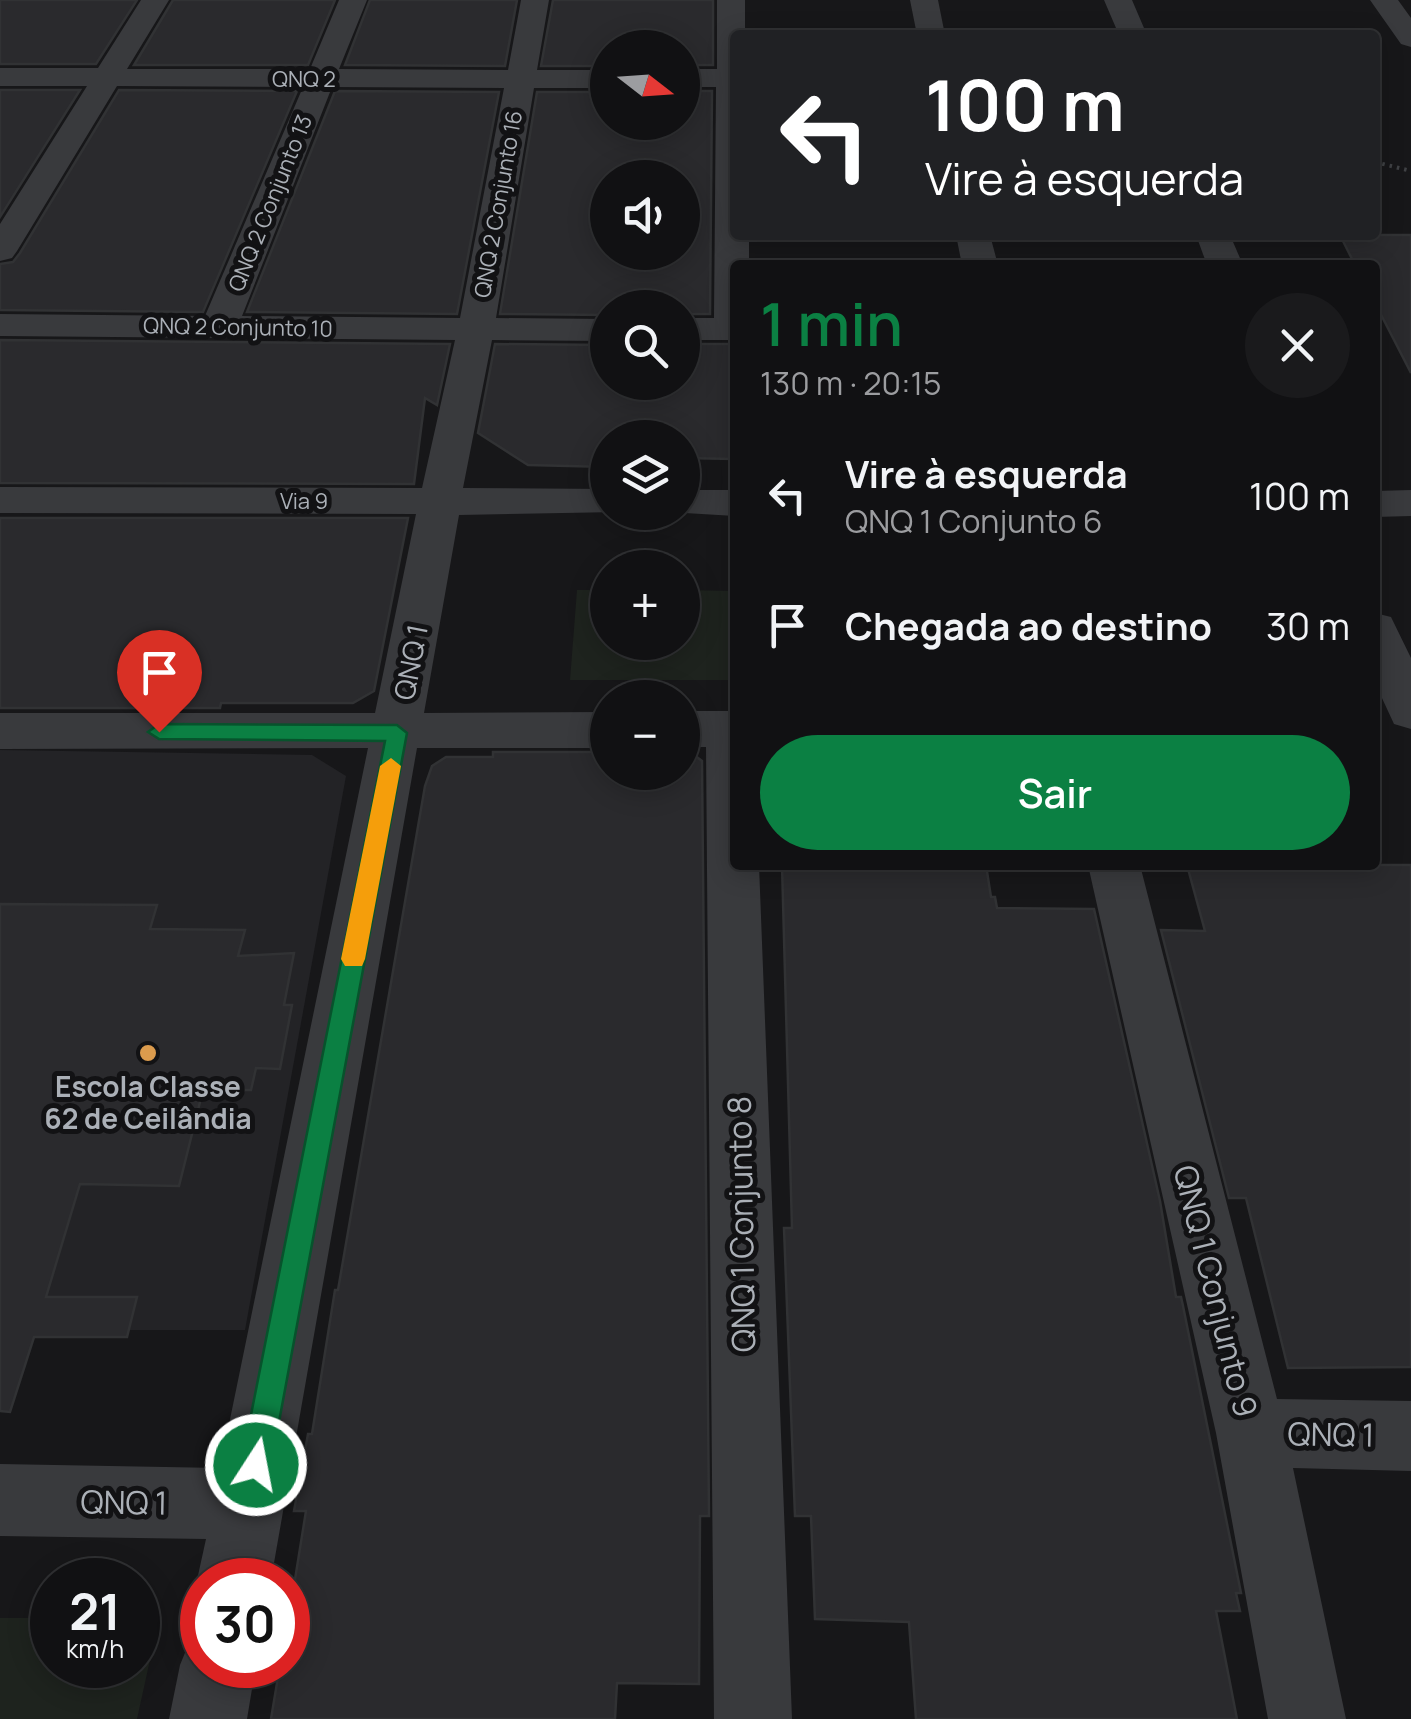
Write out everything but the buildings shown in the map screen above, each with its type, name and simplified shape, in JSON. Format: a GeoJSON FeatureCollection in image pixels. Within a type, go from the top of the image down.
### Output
{"type":"FeatureCollection","features":[{"type":"Feature","properties":{"kind":"street"},"geometry":{"type":"LineString","coordinates":[[0,252],[155,0]]}},
{"type":"Feature","properties":{"kind":"street","name":"QNQ 2 Conjunto 13"},"geometry":{"type":"LineString","coordinates":[[220,327],[353,0]]}},
{"type":"Feature","properties":{"kind":"street","name":"QNQ 2 Conjunto 16"},"geometry":{"type":"LineString","coordinates":[[476,330],[536,0]]}},
{"type":"Feature","properties":{"kind":"street"},"geometry":{"type":"LineString","coordinates":[[731,0],[732,30]]}},
{"type":"Feature","properties":{"kind":"street"},"geometry":{"type":"LineString","coordinates":[[924,0],[930,30]]}},
{"type":"Feature","properties":{"kind":"street"},"geometry":{"type":"LineString","coordinates":[[1118,0],[1130,30]]}},
{"type":"Feature","properties":{"kind":"street"},"geometry":{"type":"LineString","coordinates":[[1384,0],[1411,38]]}},
{"type":"Feature","properties":{"kind":"street","name":"QNQ 2"},"geometry":{"type":"LineString","coordinates":[[0,77],[590,78]]}},
{"type":"Feature","properties":{"kind":"street"},"geometry":{"type":"LineString","coordinates":[[700,78],[730,78]]}},
{"type":"Feature","properties":{"kind":"street","name":"QNQ 2 Conjunto 10"},"geometry":{"type":"LineString","coordinates":[[0,325],[590,330]]}},
{"type":"Feature","properties":{"kind":"street"},"geometry":{"type":"LineString","coordinates":[[700,329],[730,329]]}},
{"type":"Feature","properties":{"kind":"street"},"geometry":{"type":"LineString","coordinates":[[440,501],[476,330]]}},
{"type":"Feature","properties":{"kind":"street","name":"Via 9"},"geometry":{"type":"LineString","coordinates":[[0,500],[590,502]]}},
{"type":"Feature","properties":{"kind":"street","name":"QNQ 1"},"geometry":{"type":"LineString","coordinates":[[440,501],[397,733],[590,730]]}},
{"type":"Feature","properties":{"kind":"street"},"geometry":{"type":"LineString","coordinates":[[700,503],[730,504]]}},
{"type":"Feature","properties":{"kind":"street"},"geometry":{"type":"LineString","coordinates":[[1380,504],[1411,503]]}},
{"type":"Feature","properties":{"kind":"street"},"geometry":{"type":"LineString","coordinates":[[1380,640],[1411,712]]}},
{"type":"Feature","properties":{"kind":"street","name":"QNQ 1 Conjunto 8"},"geometry":{"type":"LineString","coordinates":[[716,729],[753,1719]]}},
{"type":"Feature","properties":{"kind":"street"},"geometry":{"type":"LineString","coordinates":[[0,731],[397,733],[238,1558]]}},
{"type":"Feature","properties":{"kind":"street","name":"QNQ 1 Conjunto 9"},"geometry":{"type":"LineString","coordinates":[[1115,870],[1251,1433],[1306,1719]]}},
{"type":"Feature","properties":{"kind":"street","name":"QNQ 1"},"geometry":{"type":"LineString","coordinates":[[1251,1433],[1411,1436]]}},
{"type":"Feature","properties":{"kind":"street","name":"QNQ 1"},"geometry":{"type":"LineString","coordinates":[[0,1500],[248,1504]]}},
{"type":"Feature","properties":{"kind":"street"},"geometry":{"type":"LineString","coordinates":[[208,1719],[214,1688]]}},
{"type":"Feature","properties":{"kind":"path"},"geometry":{"type":"LineString","coordinates":[[1380,163],[1411,171]]}},
{"type":"Feature","properties":{"kind":"shaded area"},"geometry":{"type":"Polygon","coordinates":[[[577,590],[590,590],[590,660],[700,660],[700,590],[730,591],[730,680],[570,680],[577,590]]]}},
{"type":"Feature","properties":{"kind":"shaded area","name":"Escola Classe 62 de Ceilândia"},"geometry":{"type":"Polygon","coordinates":[[[0,750],[312,755],[346,776],[245,1330],[0,1330],[0,750]]]}},
{"type":"Feature","properties":{"kind":"shaded area"},"geometry":{"type":"Polygon","coordinates":[[[0,1618],[30,1618],[30,1688],[144,1688],[137,1719],[0,1719],[0,1618]]]}},
{"type":"Feature","properties":{"kind":"slow traffic"},"geometry":{"type":"LineString","coordinates":[[353,959],[391,766]]}},
{"type":"Feature","properties":{"kind":"place","name":"Escola Classe 62 de Ceilândia"},"geometry":{"type":"Point","coordinates":[148,1053]}},
{"type":"Feature","properties":{"kind":"route"},"geometry":{"type":"LineString","coordinates":[[159,732],[397,733],[256,1465]]}}]}
